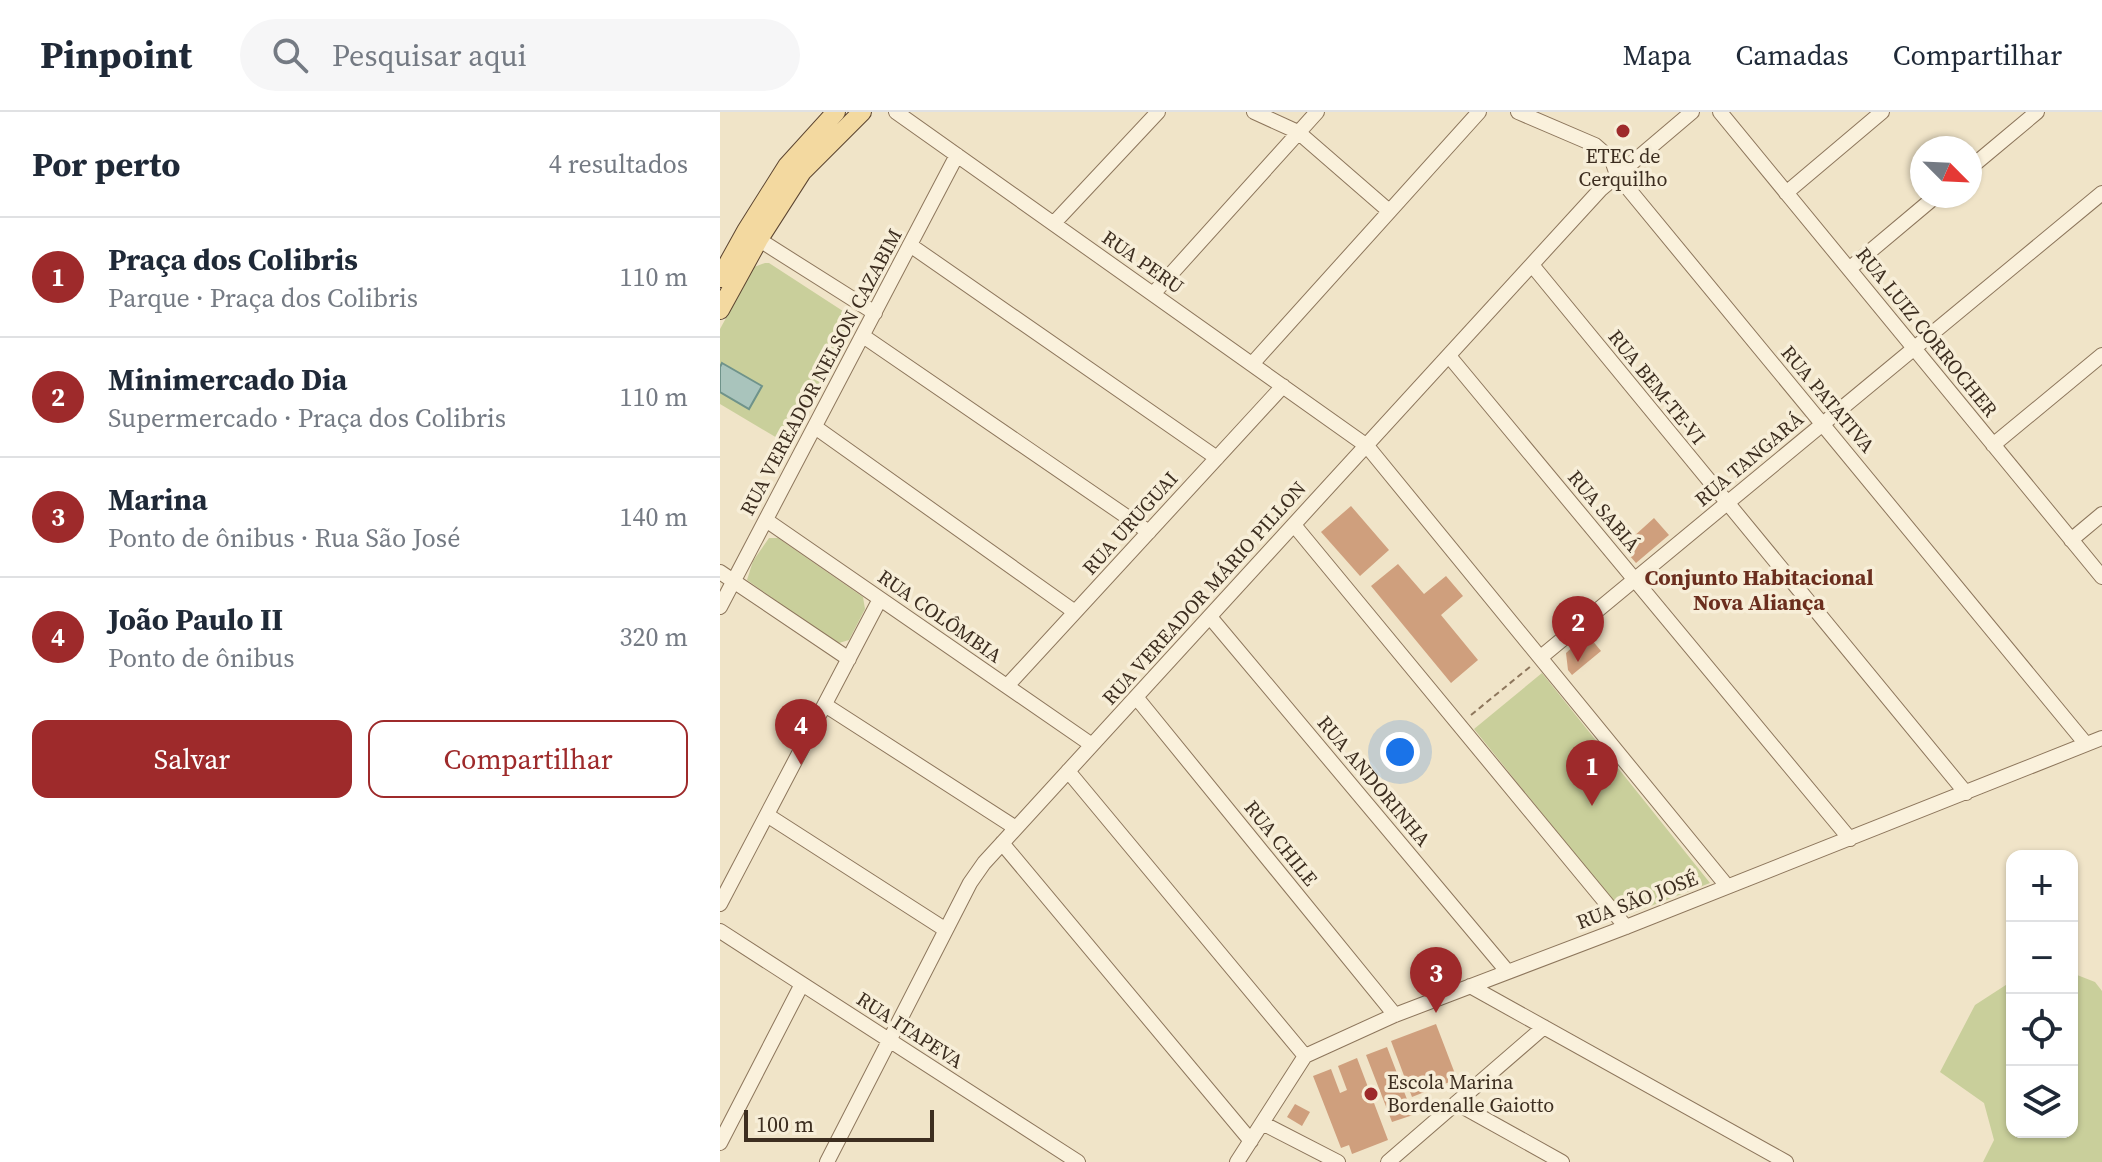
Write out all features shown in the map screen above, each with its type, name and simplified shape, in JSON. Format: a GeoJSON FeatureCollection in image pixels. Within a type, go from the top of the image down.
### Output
{"type":"FeatureCollection","features":[{"type":"Feature","properties":{"kind":"main road"},"geometry":{"type":"LineString","coordinates":[[752,235],[787,166],[836,112]]}},
{"type":"Feature","properties":{"kind":"main road"},"geometry":{"type":"LineString","coordinates":[[720,310],[725,273],[752,235],[802,172],[862,112]]}},
{"type":"Feature","properties":{"kind":"street","name":"RUA PERU"},"geometry":{"type":"LineString","coordinates":[[896,112],[1367,446],[1727,886]]}},
{"type":"Feature","properties":{"kind":"street"},"geometry":{"type":"LineString","coordinates":[[1054,223],[1158,112]]}},
{"type":"Feature","properties":{"kind":"street"},"geometry":{"type":"LineString","coordinates":[[1254,112],[1298,132],[1389,211]]}},
{"type":"Feature","properties":{"kind":"street"},"geometry":{"type":"LineString","coordinates":[[1153,294],[1317,112]]}},
{"type":"Feature","properties":{"kind":"street"},"geometry":{"type":"LineString","coordinates":[[1252,364],[1479,112]]}},
{"type":"Feature","properties":{"kind":"street","name":"RUA PATATIVA"},"geometry":{"type":"LineString","coordinates":[[1518,112],[1554,119],[1595,145],[1612,160],[1617,175],[2086,744]]}},
{"type":"Feature","properties":{"kind":"street","name":"RUA VEREADOR MÁRIO PILLON"},"geometry":{"type":"LineString","coordinates":[[827,1162],[970,883],[1002,843],[1600,190],[1692,112]]}},
{"type":"Feature","properties":{"kind":"street","name":"RUA LUIZ CORROCHER"},"geometry":{"type":"LineString","coordinates":[[1720,112],[2102,577]]}},
{"type":"Feature","properties":{"kind":"street"},"geometry":{"type":"LineString","coordinates":[[1786,193],[1882,112]]}},
{"type":"Feature","properties":{"kind":"street"},"geometry":{"type":"LineString","coordinates":[[1982,158],[2037,112]]}},
{"type":"Feature","properties":{"kind":"street","name":"RUA VEREADOR NELSON CAZABIM"},"geometry":{"type":"LineString","coordinates":[[720,607],[957,155]]}},
{"type":"Feature","properties":{"kind":"street","name":"RUA TANGARÁ"},"geometry":{"type":"LineString","coordinates":[[1541,657],[2102,193]]}},
{"type":"Feature","properties":{"kind":"street"},"geometry":{"type":"LineString","coordinates":[[1849,269],[1922,208]]}},
{"type":"Feature","properties":{"kind":"street"},"geometry":{"type":"LineString","coordinates":[[752,235],[875,313]]}},
{"type":"Feature","properties":{"kind":"street"},"geometry":{"type":"LineString","coordinates":[[910,245],[1217,458]]}},
{"type":"Feature","properties":{"kind":"street","name":"RUA BEM-TE-VI"},"geometry":{"type":"LineString","coordinates":[[1532,265],[1966,793]]}},
{"type":"Feature","properties":{"kind":"street"},"geometry":{"type":"LineString","coordinates":[[863,336],[1149,532]]}},
{"type":"Feature","properties":{"kind":"street"},"geometry":{"type":"LineString","coordinates":[[1993,445],[2102,355]]}},
{"type":"Feature","properties":{"kind":"street","name":"RUA SABIÁ"},"geometry":{"type":"LineString","coordinates":[[1449,356],[1850,839]]}},
{"type":"Feature","properties":{"kind":"street","name":"RUA URUGUAI"},"geometry":{"type":"LineString","coordinates":[[1007,686],[1283,386]]}},
{"type":"Feature","properties":{"kind":"street"},"geometry":{"type":"LineString","coordinates":[[815,427],[1075,612]]}},
{"type":"Feature","properties":{"kind":"street"},"geometry":{"type":"LineString","coordinates":[[2071,540],[2102,514]]}},
{"type":"Feature","properties":{"kind":"street","name":"RUA COLÔMBIA"},"geometry":{"type":"LineString","coordinates":[[766,520],[1092,745]]}},
{"type":"Feature","properties":{"kind":"street"},"geometry":{"type":"LineString","coordinates":[[1294,525],[1626,927]]}},
{"type":"Feature","properties":{"kind":"street"},"geometry":{"type":"LineString","coordinates":[[720,572],[849,659]]}},
{"type":"Feature","properties":{"kind":"street"},"geometry":{"type":"LineString","coordinates":[[720,904],[880,599]]}},
{"type":"Feature","properties":{"kind":"street","name":"RUA ANDORINHA"},"geometry":{"type":"LineString","coordinates":[[1210,617],[1507,971]]}},
{"type":"Feature","properties":{"kind":"street","name":"RUA CHILE"},"geometry":{"type":"LineString","coordinates":[[1136,697],[1395,1015]]}},
{"type":"Feature","properties":{"kind":"street"},"geometry":{"type":"LineString","coordinates":[[825,705],[1016,828]]}},
{"type":"Feature","properties":{"kind":"street","name":"RUA SÃO JOSÉ"},"geometry":{"type":"LineString","coordinates":[[1305,1056],[1395,1015],[2102,738]]}},
{"type":"Feature","properties":{"kind":"street"},"geometry":{"type":"LineString","coordinates":[[1068,771],[1305,1056],[1237,1162]]}},
{"type":"Feature","properties":{"kind":"street"},"geometry":{"type":"LineString","coordinates":[[767,815],[946,930]]}},
{"type":"Feature","properties":{"kind":"street"},"geometry":{"type":"LineString","coordinates":[[1002,843],[1251,1141]]}},
{"type":"Feature","properties":{"kind":"street","name":"RUA ITAPEVA"},"geometry":{"type":"LineString","coordinates":[[720,931],[1078,1162]]}},
{"type":"Feature","properties":{"kind":"street"},"geometry":{"type":"LineString","coordinates":[[720,1143],[802,984]]}},
{"type":"Feature","properties":{"kind":"street"},"geometry":{"type":"LineString","coordinates":[[1470,986],[1786,1162]]}},
{"type":"Feature","properties":{"kind":"street"},"geometry":{"type":"LineString","coordinates":[[1388,1162],[1544,1027]]}},
{"type":"Feature","properties":{"kind":"street"},"geometry":{"type":"LineString","coordinates":[[1456,1103],[1562,1162]]}},
{"type":"Feature","properties":{"kind":"street"},"geometry":{"type":"LineString","coordinates":[[1262,1123],[1338,1162]]}},
{"type":"Feature","properties":{"kind":"path"},"geometry":{"type":"LineString","coordinates":[[1459,725],[1541,657]]}},
{"type":"Feature","properties":{"kind":"green space"},"geometry":{"type":"Polygon","coordinates":[[[765,263],[849,315],[851,322],[789,445],[720,404],[720,329],[754,267],[765,263]]]}},
{"type":"Feature","properties":{"kind":"green space"},"geometry":{"type":"Polygon","coordinates":[[[769,538],[778,538],[863,597],[865,609],[849,640],[839,643],[831,640],[747,580],[753,561],[769,538]]]}},
{"type":"Feature","properties":{"kind":"green space"},"geometry":{"type":"Polygon","coordinates":[[[1542,673],[1710,883],[1625,916],[1474,729],[1542,673]]]}},
{"type":"Feature","properties":{"kind":"green space"},"geometry":{"type":"Polygon","coordinates":[[[2078,975],[2095,982],[2102,991],[2102,1162],[1983,1162],[1994,1140],[1984,1103],[1940,1072],[1975,1005],[2006,985],[2006,1138],[2078,1138],[2078,975]]]}},
{"type":"Feature","properties":{"kind":"water"},"geometry":{"type":"Polygon","coordinates":[[[722,363],[762,386],[749,409],[720,392],[722,363]]]}},
{"type":"Feature","properties":{"kind":"building"},"geometry":{"type":"Polygon","coordinates":[[[1351,506],[1389,550],[1360,576],[1321,532],[1351,506]]]}},
{"type":"Feature","properties":{"kind":"building"},"geometry":{"type":"Polygon","coordinates":[[[1654,518],[1669,535],[1636,563],[1622,547],[1654,518]]]}},
{"type":"Feature","properties":{"kind":"building"},"geometry":{"type":"Polygon","coordinates":[[[1398,564],[1424,594],[1446,576],[1463,596],[1441,615],[1478,660],[1451,683],[1371,586],[1398,564]]]}},
{"type":"Feature","properties":{"kind":"building"},"geometry":{"type":"Polygon","coordinates":[[[1587,634],[1601,651],[1572,675],[1568,670],[1566,653],[1587,634]]]}},
{"type":"Feature","properties":{"kind":"building"},"geometry":{"type":"Polygon","coordinates":[[[1436,1024],[1457,1079],[1412,1097],[1391,1041],[1436,1024]]]}},
{"type":"Feature","properties":{"kind":"building"},"geometry":{"type":"Polygon","coordinates":[[[1387,1047],[1413,1115],[1392,1122],[1366,1055],[1387,1047]]]}},
{"type":"Feature","properties":{"kind":"building"},"geometry":{"type":"Polygon","coordinates":[[[1357,1058],[1388,1140],[1352,1154],[1349,1145],[1341,1148],[1313,1076],[1331,1069],[1340,1093],[1347,1090],[1338,1066],[1357,1058]]]}},
{"type":"Feature","properties":{"kind":"building"},"geometry":{"type":"Polygon","coordinates":[[[1295,1104],[1310,1112],[1302,1126],[1287,1117],[1295,1104]]]}},
{"type":"Feature","properties":{"kind":"place","name":"ETEC de Cerquilho"},"geometry":{"type":"Point","coordinates":[1623,131]}},
{"type":"Feature","properties":{"kind":"place","name":"Minimercado Dia"},"geometry":{"type":"Point","coordinates":[1578,662]}},
{"type":"Feature","properties":{"kind":"place","name":"João Paulo II"},"geometry":{"type":"Point","coordinates":[801,765]}},
{"type":"Feature","properties":{"kind":"place","name":"Praça dos Colibris"},"geometry":{"type":"Point","coordinates":[1592,806]}},
{"type":"Feature","properties":{"kind":"place","name":"Marina"},"geometry":{"type":"Point","coordinates":[1436,1013]}},
{"type":"Feature","properties":{"kind":"place","name":"Escola Marina Bordenalle Gaiotto"},"geometry":{"type":"Point","coordinates":[1371,1094]}},
{"type":"Feature","properties":{"kind":"district","name":"Conjunto Habitacional Nova Aliança"},"geometry":{"type":"Point","coordinates":[1759,590]}}]}
